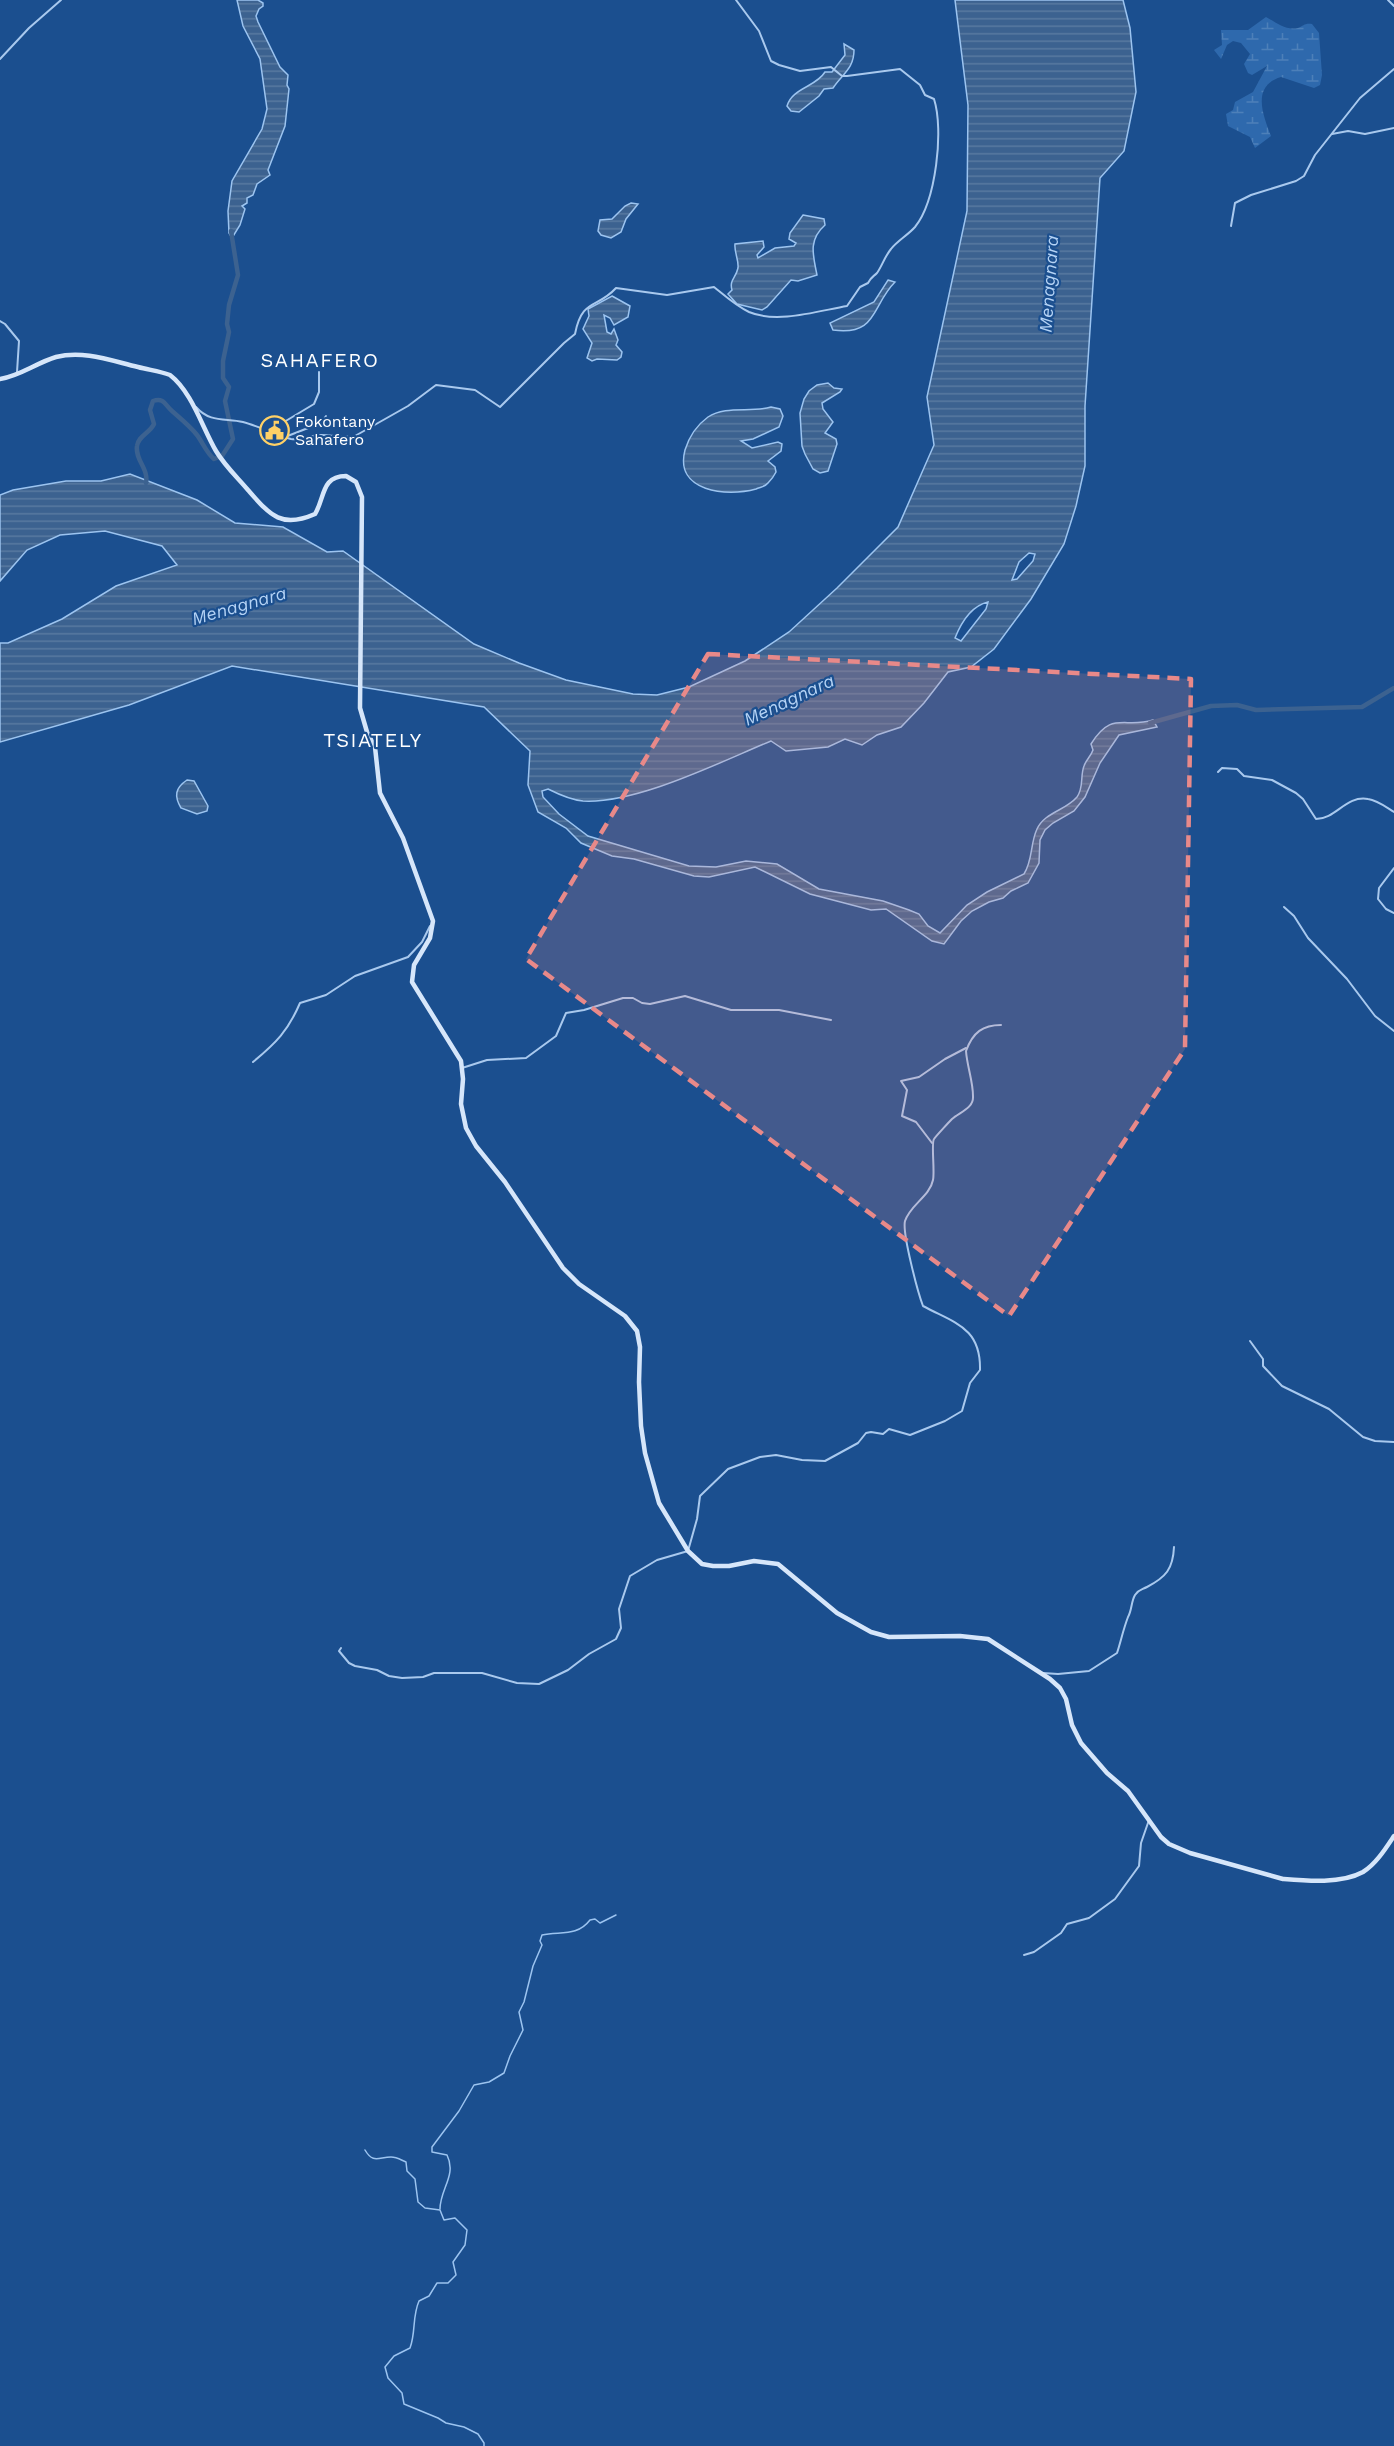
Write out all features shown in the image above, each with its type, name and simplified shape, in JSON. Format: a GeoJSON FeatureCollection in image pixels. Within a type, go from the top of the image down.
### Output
{"type":"FeatureCollection","features":[{"type":"Feature","properties":{"kind":"main road"},"geometry":{"type":"LineString","coordinates":[[0,379],[18,374],[41,362],[57,357],[86,355],[161,371],[176,380],[189,399],[223,462],[265,510],[276,518],[294,520],[315,514],[324,486],[339,476],[346,476],[356,482],[362,497],[360,695],[362,719],[376,755],[380,793],[403,838],[433,921],[430,938],[414,965],[412,982],[461,1060],[461,1104],[466,1128],[476,1146],[505,1182],[563,1268],[579,1284],[625,1316],[637,1331],[640,1347],[641,1425],[645,1453],[659,1503],[688,1551],[702,1564],[713,1566],[729,1566],[754,1561],[778,1564],[837,1613],[871,1632],[890,1637],[982,1637],[1060,1688],[1066,1699],[1076,1735],[1089,1753],[1128,1791],[1169,1844],[1190,1853],[1283,1879],[1346,1878],[1363,1872],[1394,1836]]}},
{"type":"Feature","properties":{"kind":"street"},"geometry":{"type":"LineString","coordinates":[[0,59],[29,28],[61,0]]}},
{"type":"Feature","properties":{"kind":"street"},"geometry":{"type":"LineString","coordinates":[[189,399],[207,417],[234,421],[300,440],[318,435],[345,438],[355,436],[408,406],[436,385],[475,390],[500,407],[575,334],[577,324],[587,305],[611,294],[616,288],[667,295],[714,287],[729,300],[753,313],[789,317],[847,306],[860,287],[879,271],[892,247],[910,232],[928,204],[935,181],[938,143],[934,99],[925,96],[920,86],[900,69],[866,75],[842,76],[831,67],[800,71],[771,61],[759,31],[736,0]]}},
{"type":"Feature","properties":{"kind":"street"},"geometry":{"type":"LineString","coordinates":[[1388,0],[1394,6]]}},
{"type":"Feature","properties":{"kind":"street"},"geometry":{"type":"LineString","coordinates":[[1231,226],[1235,203],[1304,176],[1315,155],[1360,98],[1394,69]]}},
{"type":"Feature","properties":{"kind":"street"},"geometry":{"type":"LineString","coordinates":[[1332,134],[1348,131],[1365,134],[1394,129]]}},
{"type":"Feature","properties":{"kind":"street"},"geometry":{"type":"LineString","coordinates":[[0,321],[20,340],[18,374]]}},
{"type":"Feature","properties":{"kind":"street"},"geometry":{"type":"LineString","coordinates":[[269,431],[314,404],[319,392],[319,372]]}},
{"type":"Feature","properties":{"kind":"street"},"geometry":{"type":"LineString","coordinates":[[285,436],[321,423],[326,416]]}},
{"type":"Feature","properties":{"kind":"street"},"geometry":{"type":"LineString","coordinates":[[1218,772],[1222,768],[1237,769],[1244,776],[1272,780],[1303,799],[1316,819],[1322,819],[1334,813],[1347,802],[1367,798],[1394,812]]}},
{"type":"Feature","properties":{"kind":"street"},"geometry":{"type":"LineString","coordinates":[[1394,868],[1379,888],[1378,899],[1386,909],[1394,913]]}},
{"type":"Feature","properties":{"kind":"street"},"geometry":{"type":"LineString","coordinates":[[1284,907],[1294,916],[1308,938],[1347,979],[1375,1016],[1394,1031]]}},
{"type":"Feature","properties":{"kind":"street"},"geometry":{"type":"LineString","coordinates":[[253,1062],[281,1038],[292,1023],[300,1004],[326,995],[355,976],[408,957],[422,942],[433,921]]}},
{"type":"Feature","properties":{"kind":"street"},"geometry":{"type":"LineString","coordinates":[[462,1068],[487,1060],[526,1058],[556,1036],[566,1013],[623,998],[633,998],[650,1004],[686,996],[731,1010],[779,1010],[831,1020]]}},
{"type":"Feature","properties":{"kind":"street"},"geometry":{"type":"LineString","coordinates":[[932,1143],[951,1119],[971,1104],[974,1096],[967,1048],[973,1036],[991,1024],[1002,1025]]}},
{"type":"Feature","properties":{"kind":"street"},"geometry":{"type":"LineString","coordinates":[[341,1647],[339,1651],[341,1655],[355,1666],[377,1670],[389,1676],[402,1678],[423,1677],[429,1673],[482,1673],[517,1683],[539,1684],[562,1674],[578,1664],[588,1653],[616,1639],[621,1628],[619,1609],[630,1576],[657,1560],[688,1551],[697,1519],[700,1496],[734,1466],[776,1455],[802,1460],[825,1461],[858,1443],[866,1433],[883,1434],[889,1429],[910,1435],[962,1411],[970,1383],[980,1370],[976,1344],[962,1326],[923,1306],[910,1261],[905,1220],[932,1184],[934,1163],[932,1143],[916,1122],[902,1116],[907,1090],[901,1081],[919,1077],[945,1059],[967,1048]]}},
{"type":"Feature","properties":{"kind":"street"},"geometry":{"type":"LineString","coordinates":[[1250,1341],[1261,1355],[1263,1366],[1282,1386],[1329,1409],[1363,1437],[1376,1441],[1394,1442]]}},
{"type":"Feature","properties":{"kind":"street"},"geometry":{"type":"LineString","coordinates":[[1037,1671],[1058,1674],[1084,1672],[1095,1668],[1117,1653],[1121,1632],[1129,1616],[1135,1595],[1138,1590],[1146,1588],[1169,1570],[1173,1565],[1174,1547]]}},
{"type":"Feature","properties":{"kind":"street"},"geometry":{"type":"LineString","coordinates":[[1024,1955],[1034,1952],[1060,1933],[1068,1923],[1089,1918],[1114,1899],[1139,1866],[1141,1843],[1149,1820]]}},
{"type":"Feature","properties":{"kind":"highlighted area"},"geometry":{"type":"Polygon","coordinates":[[[708,654],[1191,679],[1185,1049],[1009,1316],[526,959],[708,654]]]}},
{"type":"Feature","properties":{"kind":"green space"},"geometry":{"type":"Polygon","coordinates":[[[1266,17],[1281,26],[1294,29],[1312,24],[1319,33],[1322,75],[1320,85],[1314,88],[1281,77],[1266,87],[1262,102],[1271,136],[1255,148],[1250,137],[1228,126],[1226,114],[1233,110],[1235,102],[1253,92],[1267,66],[1252,75],[1248,73],[1244,64],[1250,54],[1241,43],[1233,41],[1227,45],[1221,59],[1214,50],[1222,45],[1221,30],[1248,30],[1266,17]]]}},
{"type":"Feature","properties":{"kind":"water"},"geometry":{"type":"Polygon","coordinates":[[[237,0],[258,0],[263,3],[256,16],[280,67],[288,75],[289,89],[285,126],[268,170],[270,175],[257,184],[253,195],[247,198],[247,203],[242,206],[245,209],[240,225],[232,238],[229,233],[228,211],[232,181],[262,129],[267,109],[260,59],[243,26],[237,0]]]}},
{"type":"Feature","properties":{"kind":"water","name":"Menagnara"},"geometry":{"type":"Polygon","coordinates":[[[955,0],[1123,0],[1130,28],[1136,92],[1124,151],[1100,178],[1085,406],[1085,466],[1064,544],[1031,599],[994,649],[971,667],[948,672],[924,703],[901,727],[877,735],[862,745],[845,739],[828,747],[786,751],[771,741],[653,789],[604,800],[583,801],[548,789],[542,791],[543,797],[559,814],[588,836],[689,866],[716,867],[746,861],[777,864],[819,889],[883,901],[919,914],[928,926],[940,933],[967,905],[987,892],[1024,874],[1037,829],[1050,815],[1067,806],[1077,797],[1084,766],[1093,750],[1091,744],[1105,727],[1112,724],[1153,720],[1157,727],[1119,735],[1100,763],[1085,797],[1074,811],[1045,830],[1040,840],[1039,863],[1028,883],[1011,891],[1003,898],[972,911],[961,921],[944,944],[932,941],[886,909],[871,910],[810,894],[755,867],[709,877],[694,876],[634,859],[612,856],[581,843],[566,828],[538,812],[528,785],[530,751],[484,707],[232,666],[129,705],[0,742],[0,643],[8,643],[62,619],[116,586],[177,565],[162,546],[105,531],[60,535],[27,550],[0,581],[0,495],[13,490],[66,481],[101,481],[130,474],[197,500],[235,523],[283,527],[327,552],[343,551],[474,644],[566,680],[633,694],[657,695],[689,687],[745,661],[789,632],[898,527],[934,445],[927,397],[967,211],[968,105],[955,0]],[[1029,553],[1019,562],[1012,580],[1017,579],[1033,561],[1035,554],[1029,553]],[[988,602],[977,607],[967,616],[955,638],[961,641],[986,609],[988,602]]]}},
{"type":"Feature","properties":{"kind":"water"},"geometry":{"type":"Polygon","coordinates":[[[844,44],[854,50],[852,62],[847,71],[833,88],[824,89],[799,112],[791,111],[787,106],[794,95],[816,81],[825,72],[832,72],[845,55],[844,44]]]}},
{"type":"Feature","properties":{"kind":"water"},"geometry":{"type":"Polygon","coordinates":[[[631,203],[638,204],[626,219],[621,232],[611,238],[601,235],[598,231],[600,220],[612,219],[631,203]]]}},
{"type":"Feature","properties":{"kind":"water"},"geometry":{"type":"Polygon","coordinates":[[[803,215],[824,219],[825,225],[816,236],[813,248],[817,275],[798,281],[791,280],[762,310],[737,304],[728,294],[732,290],[732,281],[738,268],[735,244],[763,241],[764,247],[757,255],[758,258],[775,248],[794,246],[796,243],[789,239],[790,233],[803,215]]]}},
{"type":"Feature","properties":{"kind":"water"},"geometry":{"type":"Polygon","coordinates":[[[888,280],[895,282],[866,324],[848,331],[833,330],[830,323],[874,302],[888,280]]]}},
{"type":"Feature","properties":{"kind":"water"},"geometry":{"type":"Polygon","coordinates":[[[612,296],[630,306],[628,317],[614,325],[610,318],[604,315],[607,332],[611,334],[614,329],[618,340],[616,345],[622,352],[621,357],[617,360],[592,361],[587,358],[592,343],[583,329],[589,316],[588,309],[612,296]]]}},
{"type":"Feature","properties":{"kind":"water"},"geometry":{"type":"Polygon","coordinates":[[[828,383],[834,388],[842,389],[822,403],[823,409],[833,422],[825,433],[836,439],[837,444],[828,471],[820,473],[813,469],[802,446],[800,413],[809,391],[817,385],[828,383]]]}},
{"type":"Feature","properties":{"kind":"water"},"geometry":{"type":"Polygon","coordinates":[[[771,407],[780,409],[783,416],[779,427],[753,439],[741,441],[752,448],[778,442],[782,444],[781,451],[768,461],[775,467],[776,472],[767,484],[744,491],[718,491],[695,483],[687,475],[684,464],[685,450],[694,432],[704,420],[723,411],[771,407]]]}},
{"type":"Feature","properties":{"kind":"water"},"geometry":{"type":"Polygon","coordinates":[[[187,780],[194,781],[208,806],[207,811],[197,814],[181,808],[177,800],[177,792],[187,780]]]}},
{"type":"Feature","properties":{"kind":"waterway"},"geometry":{"type":"LineString","coordinates":[[146,483],[146,473],[138,456],[137,446],[154,424],[150,410],[153,401],[164,402],[194,432],[214,459],[222,456],[233,439],[225,401],[229,387],[223,378],[223,361],[229,332],[227,324],[229,305],[238,275],[231,231]]}},
{"type":"Feature","properties":{"kind":"waterway"},"geometry":{"type":"LineString","coordinates":[[1150,723],[1211,706],[1237,705],[1256,710],[1362,707],[1394,688]]}},
{"type":"Feature","properties":{"kind":"waterway"},"geometry":{"type":"LineString","coordinates":[[440,2209],[449,2176],[450,2162],[447,2155],[432,2152],[432,2147],[459,2111],[474,2085],[489,2082],[504,2073],[523,2030],[519,2012],[542,1945],[540,1941],[542,1935],[574,1931],[590,1920],[595,1919],[600,1923],[616,1915]]}},
{"type":"Feature","properties":{"kind":"waterway"},"geometry":{"type":"LineString","coordinates":[[365,2150],[371,2157],[377,2159],[393,2157],[406,2162],[407,2171],[415,2179],[418,2202],[425,2208],[440,2210],[444,2220],[455,2218],[467,2230],[465,2245],[453,2262],[456,2275],[448,2283],[437,2283],[429,2296],[419,2301],[410,2348],[394,2356],[385,2367],[388,2378],[402,2393],[404,2404],[446,2423],[464,2427],[478,2434],[484,2446]]}},
{"type":"Feature","properties":{"kind":"place","name":"Fokontany Sahafero"},"geometry":{"type":"Point","coordinates":[274,430]}},
{"type":"Feature","properties":{"kind":"district","name":"SAHAFERO"},"geometry":{"type":"Point","coordinates":[320,360]}},
{"type":"Feature","properties":{"kind":"district","name":"TSIATELY"},"geometry":{"type":"Point","coordinates":[373,740]}}]}
